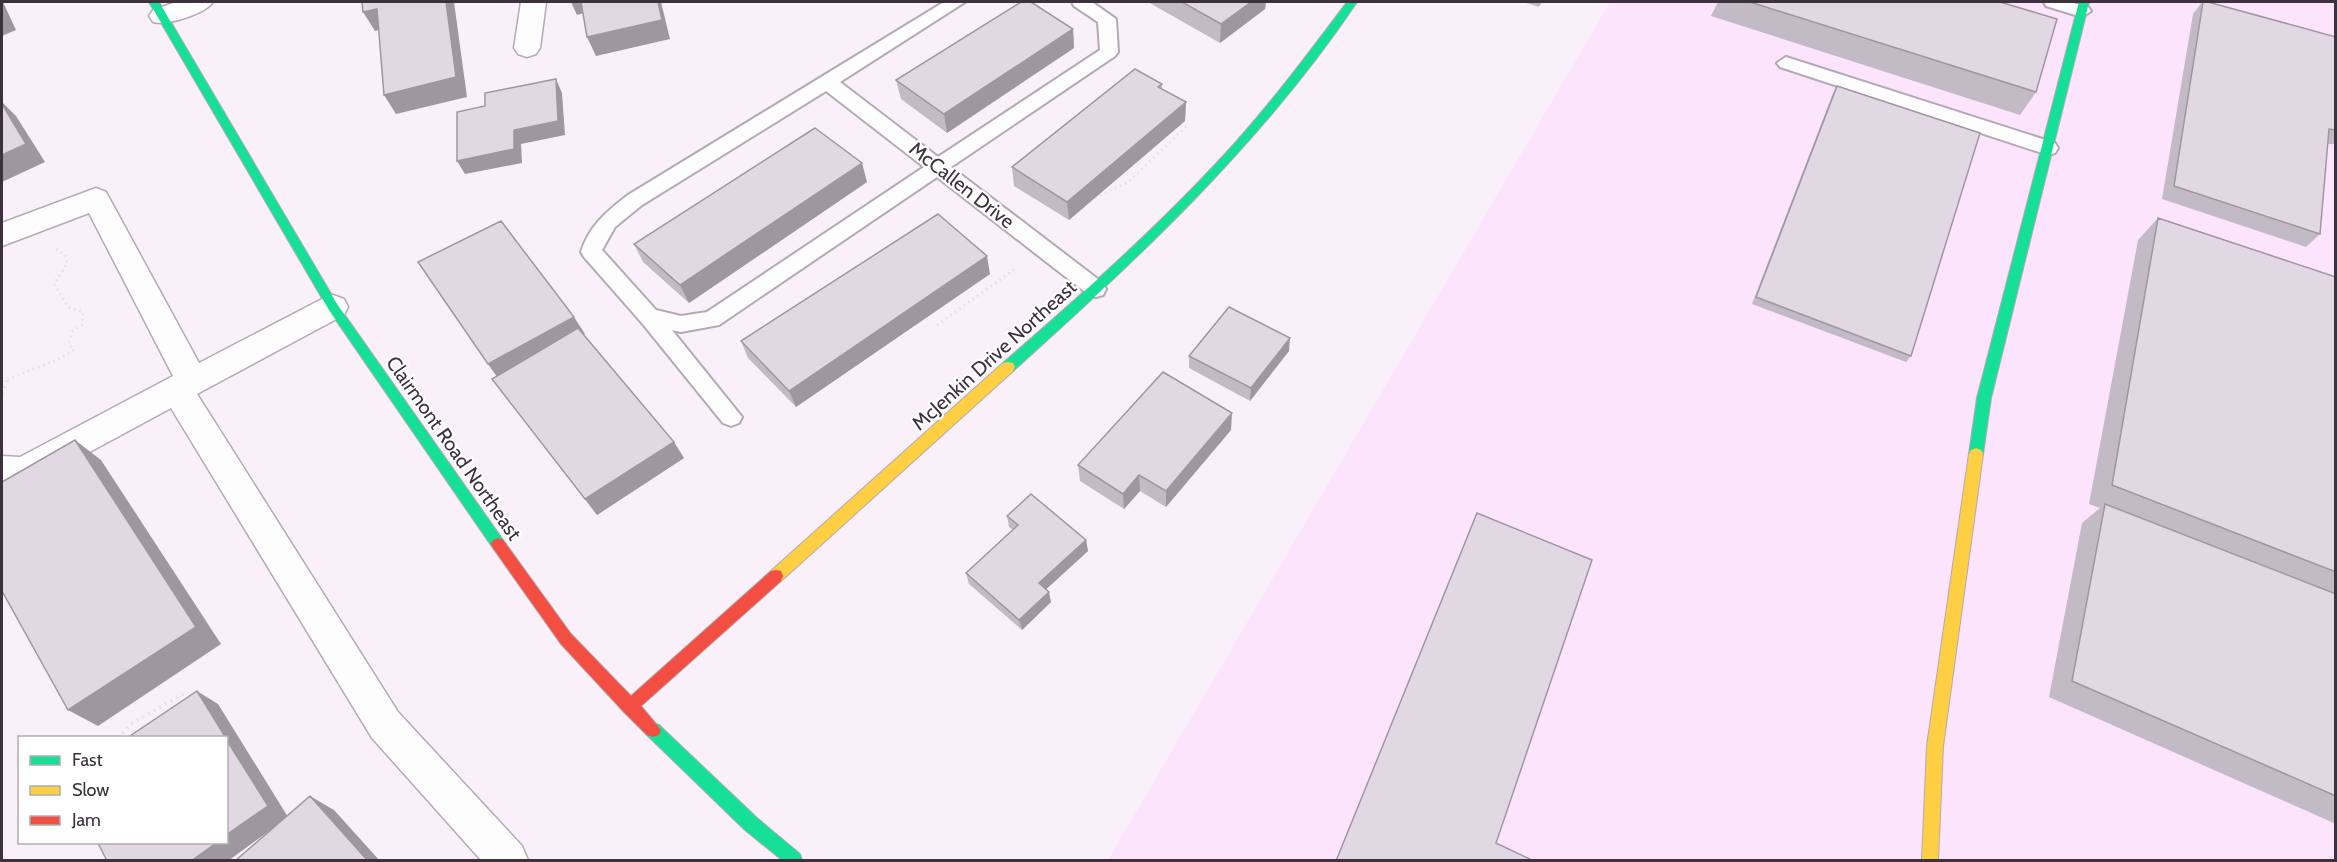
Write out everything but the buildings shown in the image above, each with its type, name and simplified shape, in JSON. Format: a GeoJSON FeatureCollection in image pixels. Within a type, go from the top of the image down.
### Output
{"type":"FeatureCollection","features":[{"type":"Feature","properties":{"kind":"street"},"geometry":{"type":"LineString","coordinates":[[158,8],[200,2]]}},
{"type":"Feature","properties":{"kind":"street"},"geometry":{"type":"LineString","coordinates":[[527,48],[533,2]]}},
{"type":"Feature","properties":{"kind":"street","name":"McJenkin Drive Northeast"},"geometry":{"type":"LineString","coordinates":[[629,707],[1096,289],[1212,176],[1295,80],[1352,2]]}},
{"type":"Feature","properties":{"kind":"street"},"geometry":{"type":"LineString","coordinates":[[1930,861],[1935,746],[1984,398],[2083,6]]}},
{"type":"Feature","properties":{"kind":"street","name":"Clairmont Road Northeast"},"geometry":{"type":"LineString","coordinates":[[158,8],[333,307],[546,613],[566,639],[629,707],[751,824],[794,861]]}},
{"type":"Feature","properties":{"kind":"street"},"geometry":{"type":"LineString","coordinates":[[2,235],[96,199],[186,387],[385,725],[508,861]]}},
{"type":"Feature","properties":{"kind":"street"},"geometry":{"type":"LineString","coordinates":[[2,470],[24,471],[333,307]]}},
{"type":"Feature","properties":{"kind":"lane"},"geometry":{"type":"LineString","coordinates":[[731,417],[649,317],[591,252],[595,236],[609,220],[635,200],[956,2]]}},
{"type":"Feature","properties":{"kind":"lane"},"geometry":{"type":"LineString","coordinates":[[649,317],[681,324],[712,319],[1109,52],[1107,19],[1080,2]]}},
{"type":"Feature","properties":{"kind":"lane"},"geometry":{"type":"LineString","coordinates":[[2052,2],[2083,6]]}},
{"type":"Feature","properties":{"kind":"lane"},"geometry":{"type":"LineString","coordinates":[[1786,63],[2048,148]]}},
{"type":"Feature","properties":{"kind":"lane","name":"McCallen Drive"},"geometry":{"type":"LineString","coordinates":[[827,82],[1096,289]]}},
{"type":"Feature","properties":{"kind":"path"},"geometry":{"type":"LineString","coordinates":[[1083,203],[1128,182],[1189,124]]}},
{"type":"Feature","properties":{"kind":"path"},"geometry":{"type":"LineString","coordinates":[[2,381],[10,376],[65,359],[75,350],[69,344],[72,332],[82,325],[83,312],[68,307],[54,284],[67,264],[65,255],[56,248]]}},
{"type":"Feature","properties":{"kind":"path"},"geometry":{"type":"LineString","coordinates":[[937,325],[1015,269]]}},
{"type":"Feature","properties":{"kind":"path"},"geometry":{"type":"LineString","coordinates":[[2,394],[10,376]]}},
{"type":"Feature","properties":{"kind":"path"},"geometry":{"type":"LineString","coordinates":[[120,736],[131,724],[185,693]]}},
{"type":"Feature","properties":{"kind":"shaded area"},"geometry":{"type":"Polygon","coordinates":[[[1610,2],[2335,2],[2335,860],[1108,860],[1610,2]]]}},
{"type":"Feature","properties":{"kind":"traffic: fast"},"geometry":{"type":"LineString","coordinates":[[154,2],[333,307],[498,544]]}},
{"type":"Feature","properties":{"kind":"traffic: fast"},"geometry":{"type":"LineString","coordinates":[[1008,367],[1138,250],[1212,176],[1267,113],[1352,2]]}},
{"type":"Feature","properties":{"kind":"traffic: fast"},"geometry":{"type":"LineString","coordinates":[[1976,454],[1984,398],[2084,2]]}},
{"type":"Feature","properties":{"kind":"traffic: fast"},"geometry":{"type":"LineString","coordinates":[[653,730],[751,824],[794,860]]}},
{"type":"Feature","properties":{"kind":"traffic: slow"},"geometry":{"type":"LineString","coordinates":[[776,576],[1008,367]]}},
{"type":"Feature","properties":{"kind":"traffic: slow"},"geometry":{"type":"LineString","coordinates":[[1930,860],[1935,746],[1976,454]]}},
{"type":"Feature","properties":{"kind":"traffic: jam"},"geometry":{"type":"LineString","coordinates":[[498,544],[566,639],[653,730]]}},
{"type":"Feature","properties":{"kind":"traffic: jam"},"geometry":{"type":"LineString","coordinates":[[629,707],[776,576]]}}]}
